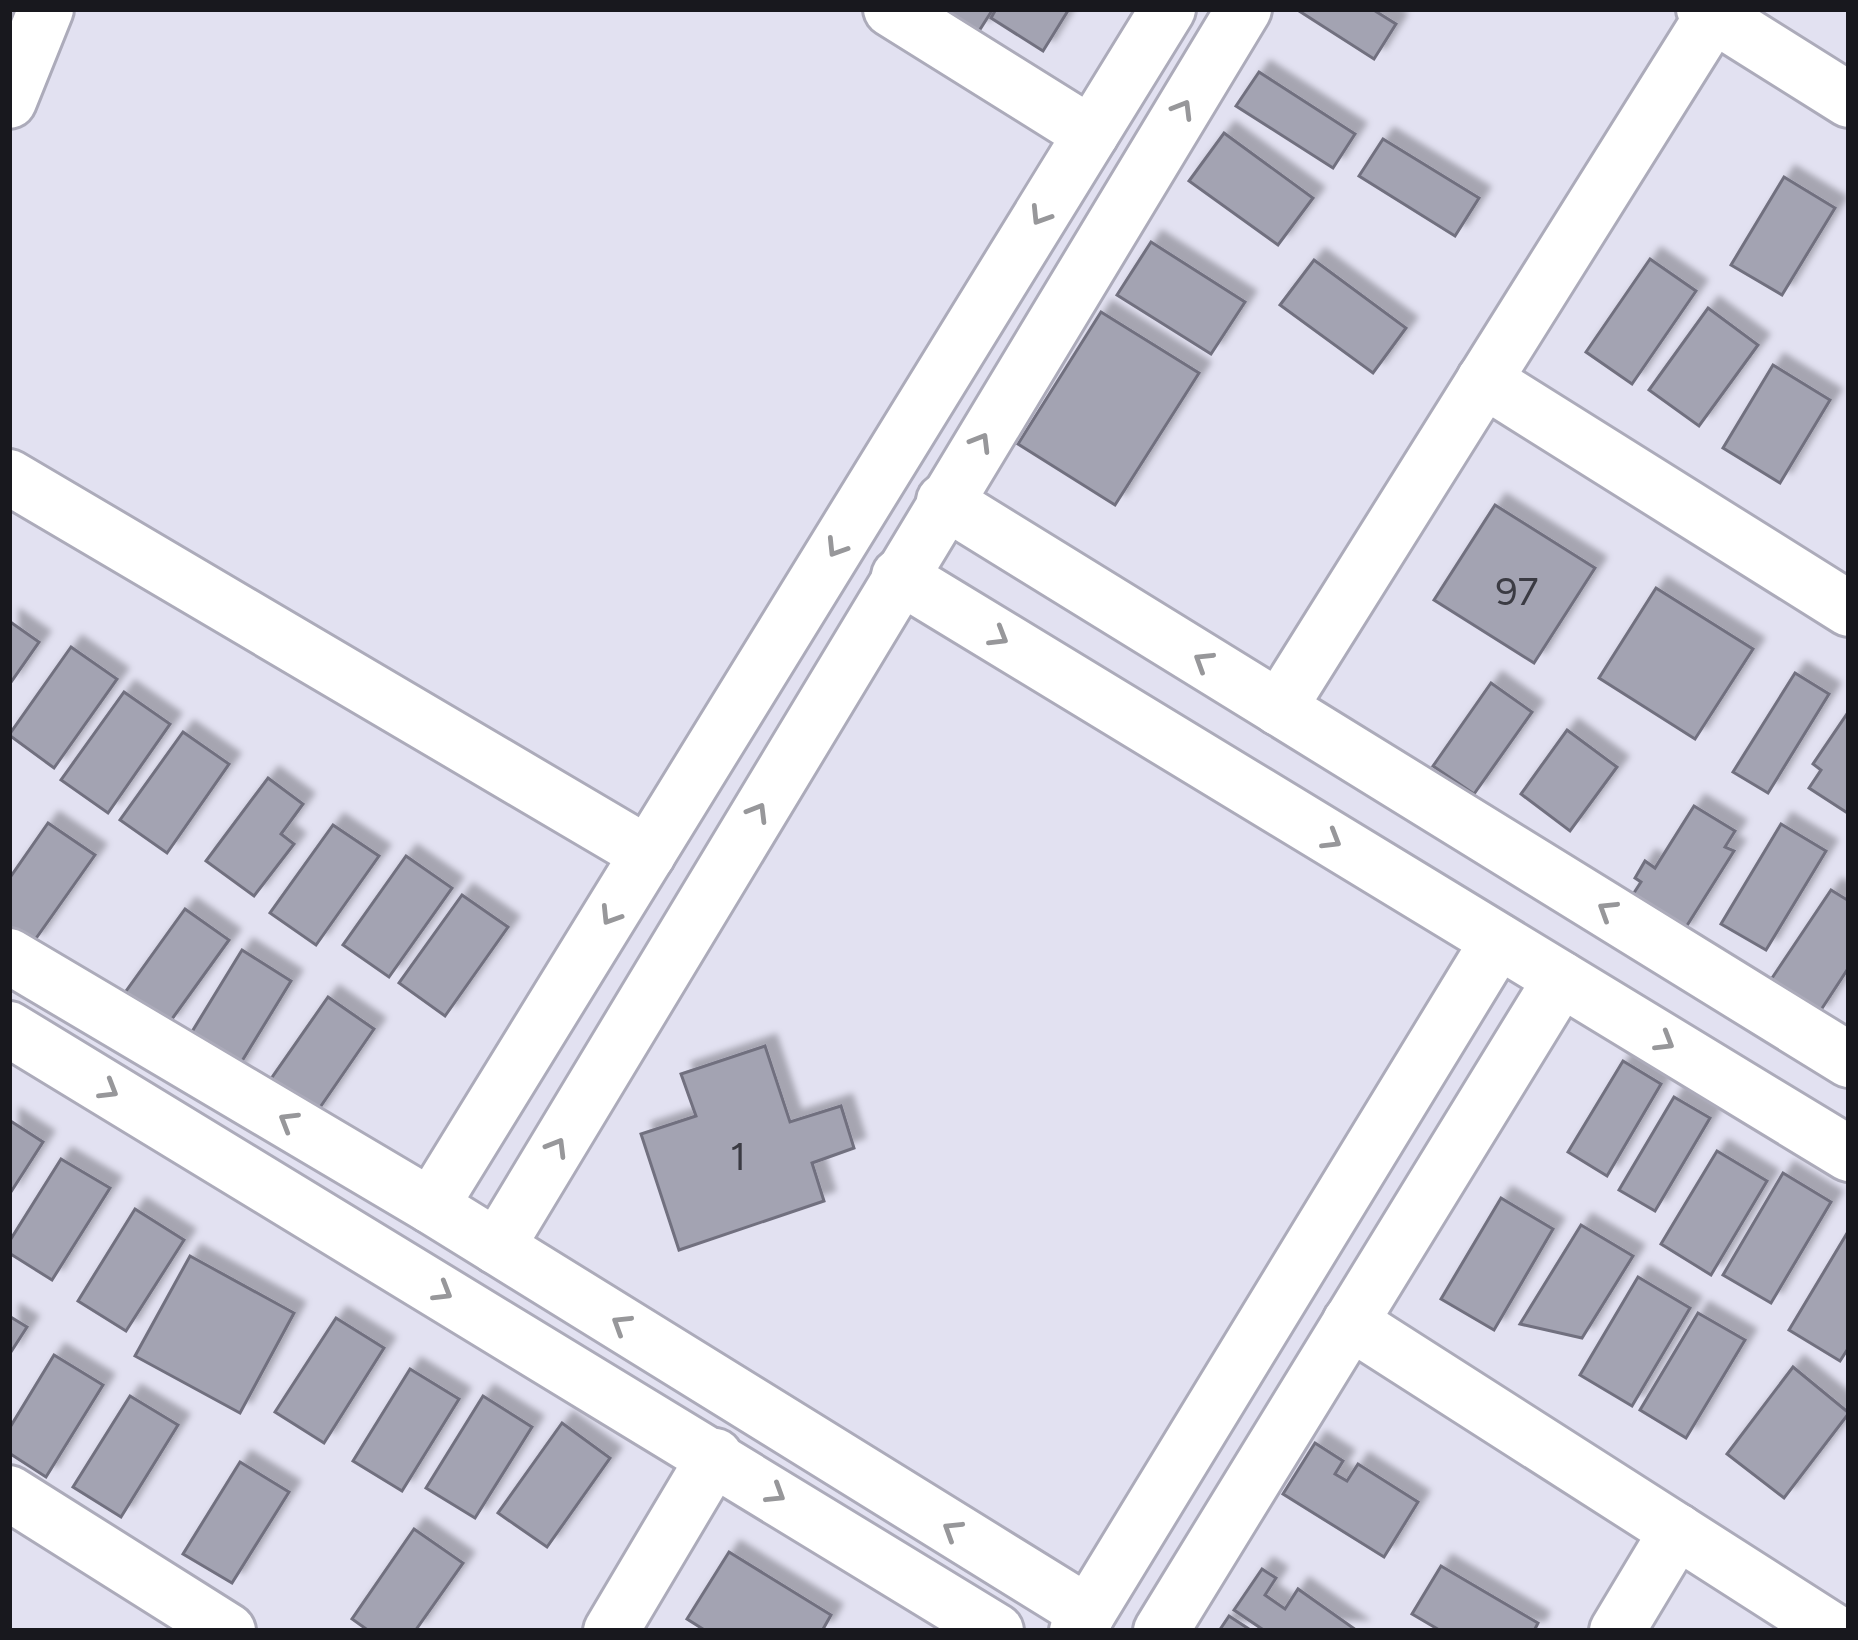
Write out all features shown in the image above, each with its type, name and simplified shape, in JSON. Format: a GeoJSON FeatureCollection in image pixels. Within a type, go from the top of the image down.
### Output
{"type":"FeatureCollection","features":[{"type":"Feature","properties":{"kind":"street"},"geometry":{"type":"LineString","coordinates":[[9,101],[46,9]]}},
{"type":"Feature","properties":{"kind":"street"},"geometry":{"type":"LineString","coordinates":[[891,9],[1091,134]]}},
{"type":"Feature","properties":{"kind":"street"},"geometry":{"type":"LineString","coordinates":[[431,1206],[1168,9]]}},
{"type":"Feature","properties":{"kind":"street"},"geometry":{"type":"LineString","coordinates":[[497,1247],[1244,9]]}},
{"type":"Feature","properties":{"kind":"street"},"geometry":{"type":"LineString","coordinates":[[1279,708],[1709,12],[1849,100]]}},
{"type":"Feature","properties":{"kind":"street"},"geometry":{"type":"LineString","coordinates":[[1484,380],[1849,609]]}},
{"type":"Feature","properties":{"kind":"street"},"geometry":{"type":"LineString","coordinates":[[9,477],[648,854]]}},
{"type":"Feature","properties":{"kind":"street"},"geometry":{"type":"LineString","coordinates":[[944,501],[1849,1060]]}},
{"type":"Feature","properties":{"kind":"street"},"geometry":{"type":"LineString","coordinates":[[899,576],[1849,1154]]}},
{"type":"Feature","properties":{"kind":"street"},"geometry":{"type":"LineString","coordinates":[[9,956],[431,1206],[1014,1568],[1082,1622],[1498,941]]}},
{"type":"Feature","properties":{"kind":"street"},"geometry":{"type":"LineString","coordinates":[[1161,1631],[1561,979]]}},
{"type":"Feature","properties":{"kind":"street"},"geometry":{"type":"LineString","coordinates":[[55,1058],[86,1001]]}},
{"type":"Feature","properties":{"kind":"street"},"geometry":{"type":"LineString","coordinates":[[9,1029],[988,1626],[1008,1594],[1014,1568]]}},
{"type":"Feature","properties":{"kind":"street"},"geometry":{"type":"LineString","coordinates":[[1350,1322],[1833,1631]]}},
{"type":"Feature","properties":{"kind":"street"},"geometry":{"type":"LineString","coordinates":[[610,1631],[715,1456]]}},
{"type":"Feature","properties":{"kind":"street"},"geometry":{"type":"LineString","coordinates":[[9,1493],[227,1631]]}},
{"type":"Feature","properties":{"kind":"street"},"geometry":{"type":"LineString","coordinates":[[1617,1631],[1677,1532]]}},
{"type":"Feature","properties":{"kind":"building"},"geometry":{"type":"Polygon","coordinates":[[[942,9],[993,9],[979,31],[942,9]]]}},
{"type":"Feature","properties":{"kind":"building"},"geometry":{"type":"Polygon","coordinates":[[[996,9],[1069,9],[1043,51],[991,18],[996,9]]]}},
{"type":"Feature","properties":{"kind":"building"},"geometry":{"type":"Polygon","coordinates":[[[1296,9],[1372,9],[1396,24],[1374,59],[1296,9]]]}},
{"type":"Feature","properties":{"kind":"building"},"geometry":{"type":"Polygon","coordinates":[[[1259,72],[1355,134],[1333,168],[1236,106],[1259,72]]]}},
{"type":"Feature","properties":{"kind":"building"},"geometry":{"type":"Polygon","coordinates":[[[1224,133],[1313,198],[1278,245],[1189,181],[1224,133]]]}},
{"type":"Feature","properties":{"kind":"building"},"geometry":{"type":"Polygon","coordinates":[[[1383,139],[1479,198],[1455,236],[1359,176],[1383,139]]]}},
{"type":"Feature","properties":{"kind":"building"},"geometry":{"type":"Polygon","coordinates":[[[1784,177],[1835,208],[1782,295],[1731,265],[1784,177]]]}},
{"type":"Feature","properties":{"kind":"building"},"geometry":{"type":"Polygon","coordinates":[[[1151,242],[1245,302],[1211,354],[1117,295],[1151,242]]]}},
{"type":"Feature","properties":{"kind":"building"},"geometry":{"type":"Polygon","coordinates":[[[1650,259],[1696,291],[1632,384],[1586,352],[1650,259]]]}},
{"type":"Feature","properties":{"kind":"building"},"geometry":{"type":"Polygon","coordinates":[[[1314,260],[1406,328],[1373,373],[1280,305],[1314,260]]]}},
{"type":"Feature","properties":{"kind":"building"},"geometry":{"type":"Polygon","coordinates":[[[1708,308],[1758,345],[1699,426],[1649,390],[1708,308]]]}},
{"type":"Feature","properties":{"kind":"building"},"geometry":{"type":"Polygon","coordinates":[[[1101,312],[1199,373],[1115,505],[1018,444],[1101,312]]]}},
{"type":"Feature","properties":{"kind":"building"},"geometry":{"type":"Polygon","coordinates":[[[1773,365],[1830,400],[1780,483],[1723,448],[1773,365]]]}},
{"type":"Feature","properties":{"kind":"building"},"geometry":{"type":"Polygon","coordinates":[[[1495,505],[1595,568],[1534,663],[1434,600],[1495,505]]]}},
{"type":"Feature","properties":{"kind":"building"},"geometry":{"type":"Polygon","coordinates":[[[1656,588],[1753,649],[1695,739],[1599,678],[1656,588]]]}},
{"type":"Feature","properties":{"kind":"building"},"geometry":{"type":"Polygon","coordinates":[[[9,621],[39,642],[9,685],[9,621]]]}},
{"type":"Feature","properties":{"kind":"building"},"geometry":{"type":"Polygon","coordinates":[[[71,647],[117,679],[54,768],[9,735],[71,647]]]}},
{"type":"Feature","properties":{"kind":"building"},"geometry":{"type":"Polygon","coordinates":[[[1795,673],[1829,694],[1768,793],[1733,772],[1795,673]]]}},
{"type":"Feature","properties":{"kind":"building"},"geometry":{"type":"Polygon","coordinates":[[[1491,683],[1532,712],[1474,794],[1433,766],[1491,683]]]}},
{"type":"Feature","properties":{"kind":"building"},"geometry":{"type":"Polygon","coordinates":[[[124,692],[170,724],[108,813],[61,780],[124,692]]]}},
{"type":"Feature","properties":{"kind":"building"},"geometry":{"type":"Polygon","coordinates":[[[1849,711],[1849,814],[1809,788],[1821,770],[1813,764],[1849,711]]]}},
{"type":"Feature","properties":{"kind":"building"},"geometry":{"type":"Polygon","coordinates":[[[1567,730],[1617,767],[1570,831],[1521,794],[1567,730]]]}},
{"type":"Feature","properties":{"kind":"building"},"geometry":{"type":"Polygon","coordinates":[[[183,732],[229,764],[167,853],[120,820],[183,732]]]}},
{"type":"Feature","properties":{"kind":"building"},"geometry":{"type":"Polygon","coordinates":[[[268,778],[303,804],[281,834],[294,844],[254,896],[206,861],[268,778]]]}},
{"type":"Feature","properties":{"kind":"building"},"geometry":{"type":"Polygon","coordinates":[[[1694,806],[1735,831],[1725,847],[1734,851],[1681,935],[1628,902],[1641,882],[1635,878],[1645,861],[1655,868],[1694,806]]]}},
{"type":"Feature","properties":{"kind":"building"},"geometry":{"type":"Polygon","coordinates":[[[48,823],[95,855],[32,944],[9,928],[9,879],[48,823]]]}},
{"type":"Feature","properties":{"kind":"building"},"geometry":{"type":"Polygon","coordinates":[[[1781,824],[1826,851],[1766,950],[1721,924],[1781,824]]]}},
{"type":"Feature","properties":{"kind":"building"},"geometry":{"type":"Polygon","coordinates":[[[333,825],[379,856],[316,945],[270,913],[333,825]]]}},
{"type":"Feature","properties":{"kind":"building"},"geometry":{"type":"Polygon","coordinates":[[[406,856],[452,888],[389,977],[343,945],[406,856]]]}},
{"type":"Feature","properties":{"kind":"building"},"geometry":{"type":"Polygon","coordinates":[[[1831,890],[1849,901],[1849,967],[1817,1016],[1768,984],[1831,890]]]}},
{"type":"Feature","properties":{"kind":"building"},"geometry":{"type":"Polygon","coordinates":[[[462,895],[508,927],[445,1016],[399,983],[462,895]]]}},
{"type":"Feature","properties":{"kind":"building"},"geometry":{"type":"Polygon","coordinates":[[[185,909],[229,940],[167,1026],[124,994],[185,909]]]}},
{"type":"Feature","properties":{"kind":"building"},"geometry":{"type":"Polygon","coordinates":[[[242,950],[291,981],[231,1079],[182,1048],[242,950]]]}},
{"type":"Feature","properties":{"kind":"building"},"geometry":{"type":"Polygon","coordinates":[[[328,997],[374,1029],[312,1119],[266,1086],[328,997]]]}},
{"type":"Feature","properties":{"kind":"building"},"geometry":{"type":"Polygon","coordinates":[[[765,1046],[790,1122],[841,1106],[854,1148],[812,1163],[824,1201],[679,1250],[641,1134],[696,1116],[681,1074],[765,1046]]]}},
{"type":"Feature","properties":{"kind":"building"},"geometry":{"type":"Polygon","coordinates":[[[1623,1061],[1661,1084],[1607,1176],[1568,1152],[1623,1061]]]}},
{"type":"Feature","properties":{"kind":"building"},"geometry":{"type":"Polygon","coordinates":[[[1674,1097],[1710,1118],[1655,1211],[1619,1190],[1674,1097]]]}},
{"type":"Feature","properties":{"kind":"building"},"geometry":{"type":"Polygon","coordinates":[[[9,1120],[43,1142],[9,1195],[9,1120]]]}},
{"type":"Feature","properties":{"kind":"building"},"geometry":{"type":"Polygon","coordinates":[[[1717,1151],[1767,1181],[1711,1275],[1661,1244],[1717,1151]]]}},
{"type":"Feature","properties":{"kind":"building"},"geometry":{"type":"Polygon","coordinates":[[[61,1159],[110,1188],[52,1280],[9,1253],[9,1242],[61,1159]]]}},
{"type":"Feature","properties":{"kind":"building"},"geometry":{"type":"Polygon","coordinates":[[[1783,1173],[1831,1202],[1771,1303],[1723,1275],[1783,1173]]]}},
{"type":"Feature","properties":{"kind":"building"},"geometry":{"type":"Polygon","coordinates":[[[1501,1198],[1553,1229],[1494,1330],[1441,1299],[1501,1198]]]}},
{"type":"Feature","properties":{"kind":"building"},"geometry":{"type":"Polygon","coordinates":[[[135,1209],[184,1240],[126,1331],[78,1301],[135,1209]]]}},
{"type":"Feature","properties":{"kind":"building"},"geometry":{"type":"Polygon","coordinates":[[[1581,1225],[1633,1256],[1582,1338],[1520,1324],[1581,1225]]]}},
{"type":"Feature","properties":{"kind":"building"},"geometry":{"type":"Polygon","coordinates":[[[1849,1230],[1849,1347],[1840,1361],[1789,1330],[1849,1230]]]}},
{"type":"Feature","properties":{"kind":"building"},"geometry":{"type":"Polygon","coordinates":[[[190,1256],[294,1313],[240,1413],[135,1356],[190,1256]]]}},
{"type":"Feature","properties":{"kind":"building"},"geometry":{"type":"Polygon","coordinates":[[[1638,1277],[1690,1308],[1632,1406],[1580,1375],[1638,1277]]]}},
{"type":"Feature","properties":{"kind":"building"},"geometry":{"type":"Polygon","coordinates":[[[1698,1313],[1745,1340],[1686,1438],[1640,1410],[1698,1313]]]}},
{"type":"Feature","properties":{"kind":"building"},"geometry":{"type":"Polygon","coordinates":[[[9,1316],[27,1327],[9,1355],[9,1316]]]}},
{"type":"Feature","properties":{"kind":"building"},"geometry":{"type":"Polygon","coordinates":[[[336,1318],[384,1348],[324,1443],[275,1412],[336,1318]]]}},
{"type":"Feature","properties":{"kind":"building"},"geometry":{"type":"Polygon","coordinates":[[[54,1355],[103,1385],[46,1477],[9,1453],[9,1429],[54,1355]]]}},
{"type":"Feature","properties":{"kind":"building"},"geometry":{"type":"Polygon","coordinates":[[[1793,1367],[1849,1413],[1784,1498],[1727,1454],[1793,1367]]]}},
{"type":"Feature","properties":{"kind":"building"},"geometry":{"type":"Polygon","coordinates":[[[410,1369],[459,1399],[402,1491],[353,1461],[410,1369]]]}},
{"type":"Feature","properties":{"kind":"building"},"geometry":{"type":"Polygon","coordinates":[[[130,1396],[178,1425],[121,1517],[73,1487],[130,1396]]]}},
{"type":"Feature","properties":{"kind":"building"},"geometry":{"type":"Polygon","coordinates":[[[483,1396],[532,1427],[475,1518],[426,1488],[483,1396]]]}},
{"type":"Feature","properties":{"kind":"building"},"geometry":{"type":"Polygon","coordinates":[[[562,1423],[610,1458],[547,1547],[498,1513],[562,1423]]]}},
{"type":"Feature","properties":{"kind":"building"},"geometry":{"type":"Polygon","coordinates":[[[1315,1443],[1343,1461],[1335,1474],[1347,1481],[1358,1464],[1418,1502],[1384,1557],[1283,1494],[1315,1443]]]}},
{"type":"Feature","properties":{"kind":"building"},"geometry":{"type":"Polygon","coordinates":[[[240,1462],[289,1492],[232,1583],[183,1554],[240,1462]]]}},
{"type":"Feature","properties":{"kind":"building"},"geometry":{"type":"Polygon","coordinates":[[[414,1529],[463,1563],[415,1631],[369,1631],[352,1619],[414,1529]]]}},
{"type":"Feature","properties":{"kind":"building"},"geometry":{"type":"Polygon","coordinates":[[[729,1552],[831,1615],[822,1631],[706,1631],[687,1619],[729,1552]]]}},
{"type":"Feature","properties":{"kind":"building"},"geometry":{"type":"Polygon","coordinates":[[[1441,1566],[1538,1623],[1534,1631],[1441,1631],[1412,1614],[1441,1566]]]}},
{"type":"Feature","properties":{"kind":"building"},"geometry":{"type":"Polygon","coordinates":[[[1262,1569],[1276,1578],[1265,1595],[1285,1609],[1298,1589],[1356,1630],[1265,1631],[1234,1610],[1262,1569]]]}},
{"type":"Feature","properties":{"kind":"building"},"geometry":{"type":"Polygon","coordinates":[[[1229,1616],[1252,1631],[1219,1631],[1229,1616]]]}}]}
